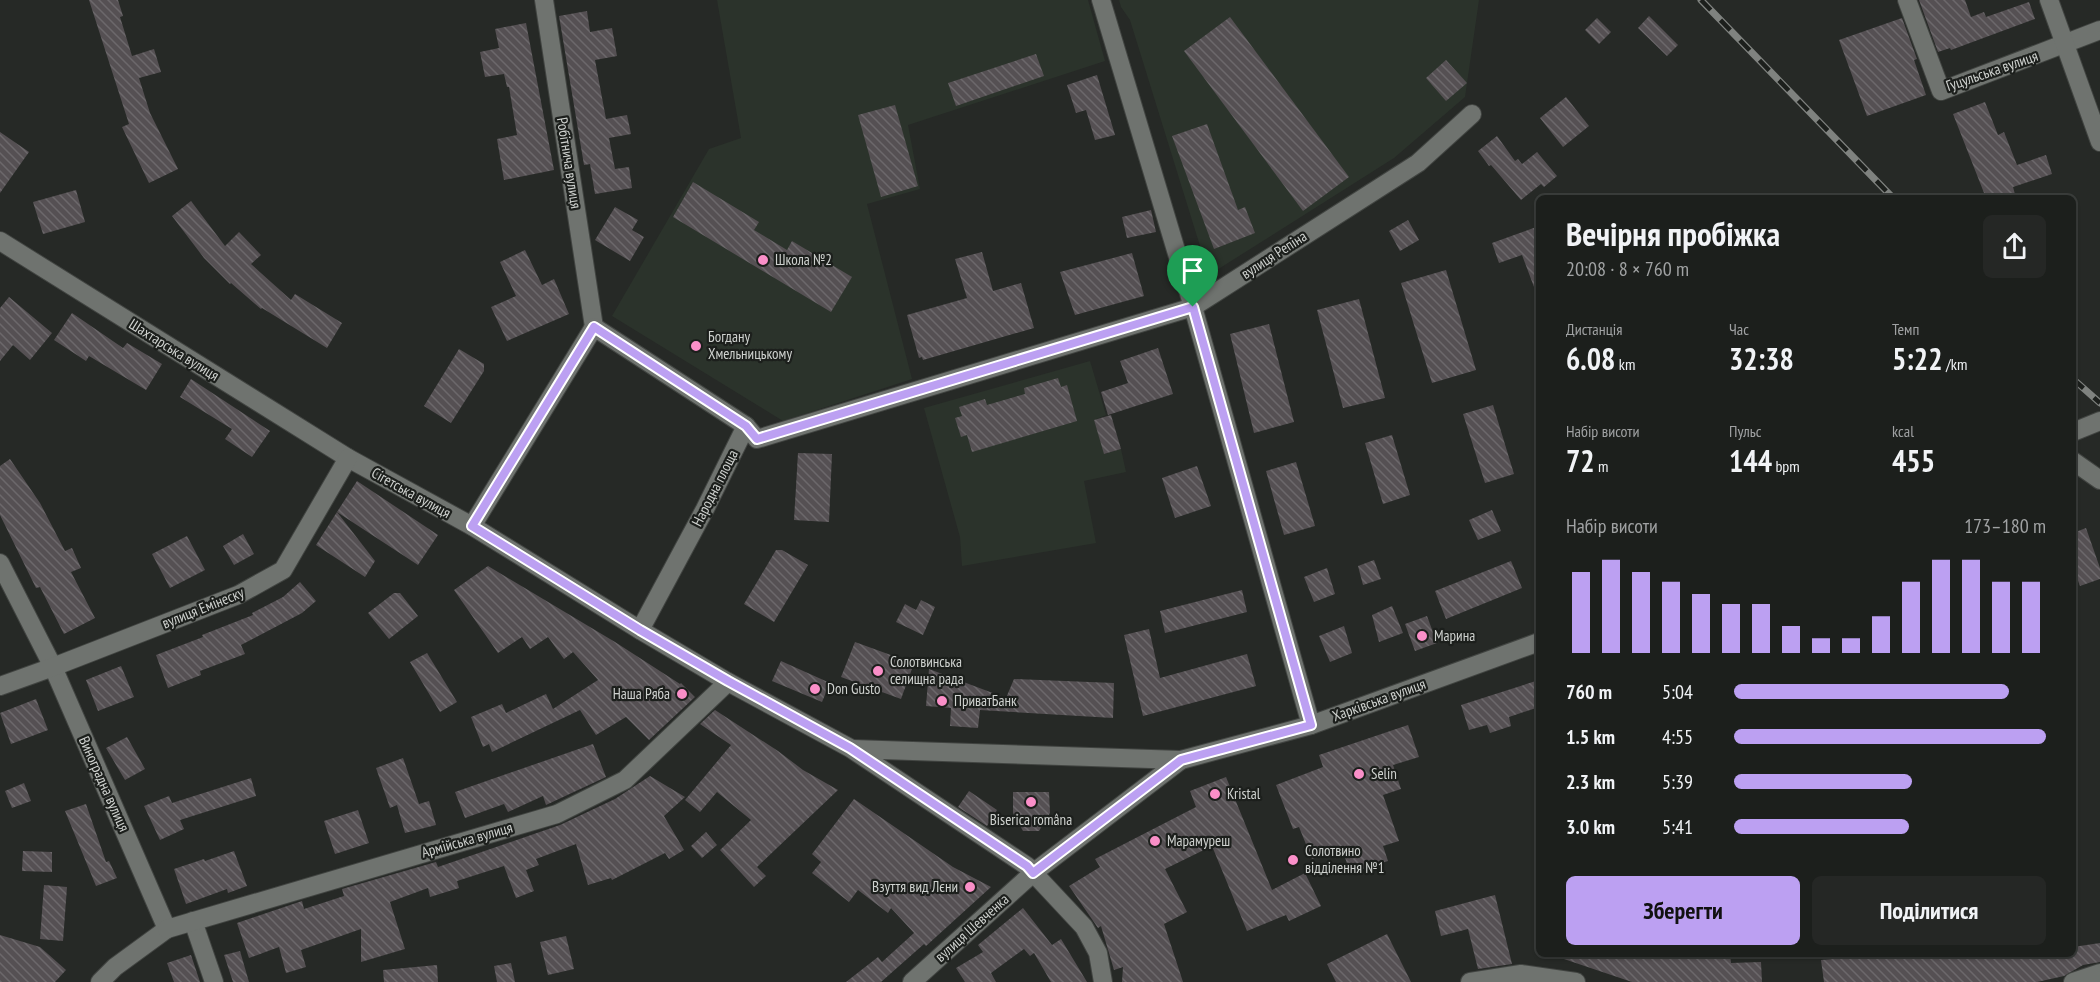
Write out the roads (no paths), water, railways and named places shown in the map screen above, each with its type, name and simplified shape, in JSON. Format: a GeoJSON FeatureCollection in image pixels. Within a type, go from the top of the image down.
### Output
{"type":"FeatureCollection","features":[{"type":"Feature","properties":{"kind":"street","name":"Робітнича вулиця"},"geometry":{"type":"LineString","coordinates":[[544,0],[594,327]]}},
{"type":"Feature","properties":{"kind":"street"},"geometry":{"type":"LineString","coordinates":[[1101,0],[1193,307],[1311,725]]}},
{"type":"Feature","properties":{"kind":"street","name":"Гуцульська вулиця"},"geometry":{"type":"LineString","coordinates":[[1907,0],[1941,91],[2064,45]]}},
{"type":"Feature","properties":{"kind":"street"},"geometry":{"type":"LineString","coordinates":[[2049,0],[2100,142]]}},
{"type":"Feature","properties":{"kind":"street"},"geometry":{"type":"LineString","coordinates":[[2064,45],[2100,30]]}},
{"type":"Feature","properties":{"kind":"street","name":"вулиця Репіна"},"geometry":{"type":"LineString","coordinates":[[746,426],[757,439],[1193,307],[1418,163],[1472,114]]}},
{"type":"Feature","properties":{"kind":"street","name":"Шахтарська вулиця"},"geometry":{"type":"LineString","coordinates":[[0,241],[348,458]]}},
{"type":"Feature","properties":{"kind":"street"},"geometry":{"type":"LineString","coordinates":[[472,526],[594,327],[746,426]]}},
{"type":"Feature","properties":{"kind":"street"},"geometry":{"type":"LineString","coordinates":[[2076,431],[2100,422]]}},
{"type":"Feature","properties":{"kind":"street","name":"Народна площа"},"geometry":{"type":"LineString","coordinates":[[640,630],[705,509],[746,426]]}},
{"type":"Feature","properties":{"kind":"street","name":"Сігетська вулиця"},"geometry":{"type":"LineString","coordinates":[[348,458],[472,526],[640,630],[850,748],[1027,866],[1084,927],[1098,953],[1103,982]]}},
{"type":"Feature","properties":{"kind":"street","name":"вулиця Емінеску"},"geometry":{"type":"LineString","coordinates":[[0,686],[238,595],[283,570],[348,458]]}},
{"type":"Feature","properties":{"kind":"street"},"geometry":{"type":"LineString","coordinates":[[2076,463],[2100,480]]}},
{"type":"Feature","properties":{"kind":"street","name":"Виноградна вулиця"},"geometry":{"type":"LineString","coordinates":[[0,563],[53,667],[167,929]]}},
{"type":"Feature","properties":{"kind":"street","name":"Харківська вулиця"},"geometry":{"type":"LineString","coordinates":[[850,748],[1181,760],[1311,725],[1536,643]]}},
{"type":"Feature","properties":{"kind":"street","name":"Армійська вулиця"},"geometry":{"type":"LineString","coordinates":[[167,929],[557,814],[625,780],[728,681]]}},
{"type":"Feature","properties":{"kind":"street","name":"Харківська вулиця"},"geometry":{"type":"LineString","coordinates":[[1033,873],[1181,760]]}},
{"type":"Feature","properties":{"kind":"street","name":"вулиця Шевченка"},"geometry":{"type":"LineString","coordinates":[[912,982],[1033,873]]}},
{"type":"Feature","properties":{"kind":"street"},"geometry":{"type":"LineString","coordinates":[[193,921],[214,982]]}},
{"type":"Feature","properties":{"kind":"street"},"geometry":{"type":"LineString","coordinates":[[100,982],[167,929]]}},
{"type":"Feature","properties":{"kind":"street"},"geometry":{"type":"LineString","coordinates":[[2073,982],[2100,973]]}},
{"type":"Feature","properties":{"kind":"street"},"geometry":{"type":"LineString","coordinates":[[1470,982],[1521,974],[1576,982]]}},
{"type":"Feature","properties":{"kind":"railway"},"geometry":{"type":"LineString","coordinates":[[1701,0],[1890,195]]}},
{"type":"Feature","properties":{"kind":"railway"},"geometry":{"type":"LineString","coordinates":[[2076,382],[2100,403]]}},
{"type":"Feature","properties":{"kind":"place","name":"Школа №2"},"geometry":{"type":"Point","coordinates":[763,260]}},
{"type":"Feature","properties":{"kind":"place","name":"Богдану Хмельницькому"},"geometry":{"type":"Point","coordinates":[696,346]}},
{"type":"Feature","properties":{"kind":"place","name":"Марина"},"geometry":{"type":"Point","coordinates":[1422,636]}},
{"type":"Feature","properties":{"kind":"place","name":"Солотвинська селищна рада"},"geometry":{"type":"Point","coordinates":[878,671]}},
{"type":"Feature","properties":{"kind":"place","name":"Don Gusto"},"geometry":{"type":"Point","coordinates":[815,689]}},
{"type":"Feature","properties":{"kind":"place","name":"Наша Ряба"},"geometry":{"type":"Point","coordinates":[682,694]}},
{"type":"Feature","properties":{"kind":"place","name":"ПриватБанк"},"geometry":{"type":"Point","coordinates":[942,701]}},
{"type":"Feature","properties":{"kind":"place","name":"Selin"},"geometry":{"type":"Point","coordinates":[1359,774]}},
{"type":"Feature","properties":{"kind":"place","name":"Kristal"},"geometry":{"type":"Point","coordinates":[1215,794]}},
{"type":"Feature","properties":{"kind":"place","name":"Biserica româna"},"geometry":{"type":"Point","coordinates":[1031,802]}},
{"type":"Feature","properties":{"kind":"place","name":"Марамуреш"},"geometry":{"type":"Point","coordinates":[1155,841]}},
{"type":"Feature","properties":{"kind":"place","name":"Солотвино відділення №1"},"geometry":{"type":"Point","coordinates":[1293,860]}},
{"type":"Feature","properties":{"kind":"place","name":"Взуття вид Лєни"},"geometry":{"type":"Point","coordinates":[970,887]}}]}
